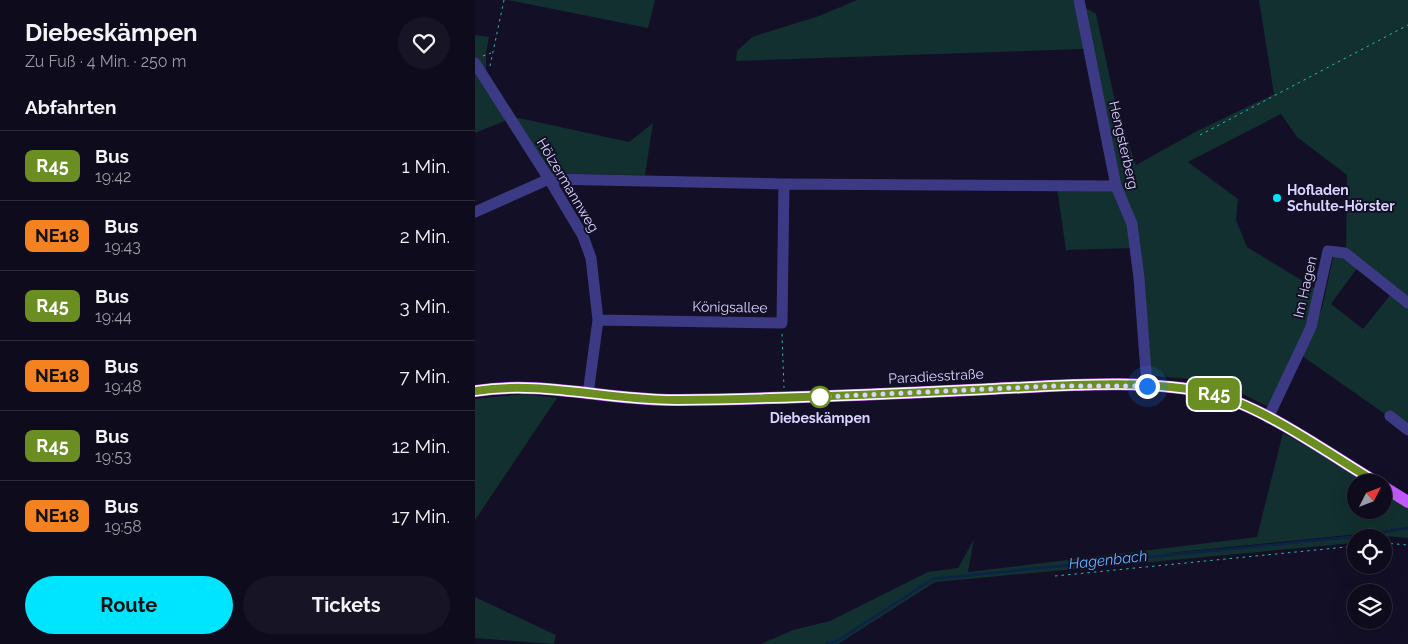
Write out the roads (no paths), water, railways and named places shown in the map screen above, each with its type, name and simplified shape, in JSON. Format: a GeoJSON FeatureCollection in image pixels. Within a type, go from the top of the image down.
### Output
{"type":"FeatureCollection","features":[{"type":"Feature","properties":{"kind":"main road","name":"Paradiesstraße"},"geometry":{"type":"LineString","coordinates":[[475,391],[525,386],[588,394],[675,400],[784,398],[1053,386],[1147,386],[1189,389],[1238,403],[1268,418],[1362,474]]}},
{"type":"Feature","properties":{"kind":"main road"},"geometry":{"type":"LineString","coordinates":[[1393,493],[1408,502]]}},
{"type":"Feature","properties":{"kind":"street","name":"Hengsterberg"},"geometry":{"type":"LineString","coordinates":[[1079,0],[1116,186],[1131,224],[1139,278],[1147,386]]}},
{"type":"Feature","properties":{"kind":"street","name":"Hölzermannweg"},"geometry":{"type":"LineString","coordinates":[[477,60],[488,82],[583,236],[591,258],[599,320],[588,394]]}},
{"type":"Feature","properties":{"kind":"street"},"geometry":{"type":"LineString","coordinates":[[475,212],[549,179],[784,184],[1116,186]]}},
{"type":"Feature","properties":{"kind":"street","name":"Königsallee"},"geometry":{"type":"LineString","coordinates":[[599,320],[782,323],[784,184]]}},
{"type":"Feature","properties":{"kind":"street","name":"Im Hagen"},"geometry":{"type":"LineString","coordinates":[[1268,418],[1311,327],[1328,251],[1345,253],[1408,303]]}},
{"type":"Feature","properties":{"kind":"street"},"geometry":{"type":"LineString","coordinates":[[1390,416],[1408,430]]}},
{"type":"Feature","properties":{"kind":"waterway","name":"Hagenbach"},"geometry":{"type":"LineString","coordinates":[[826,644],[837,641],[933,579],[1358,536],[1408,528]]}},
{"type":"Feature","properties":{"kind":"place","name":"Hofladen Schulte-Hörster"},"geometry":{"type":"Point","coordinates":[1277,198]}},
{"type":"Feature","properties":{"kind":"place","name":"Diebeskämpen"},"geometry":{"type":"Point","coordinates":[820,397]}}]}
